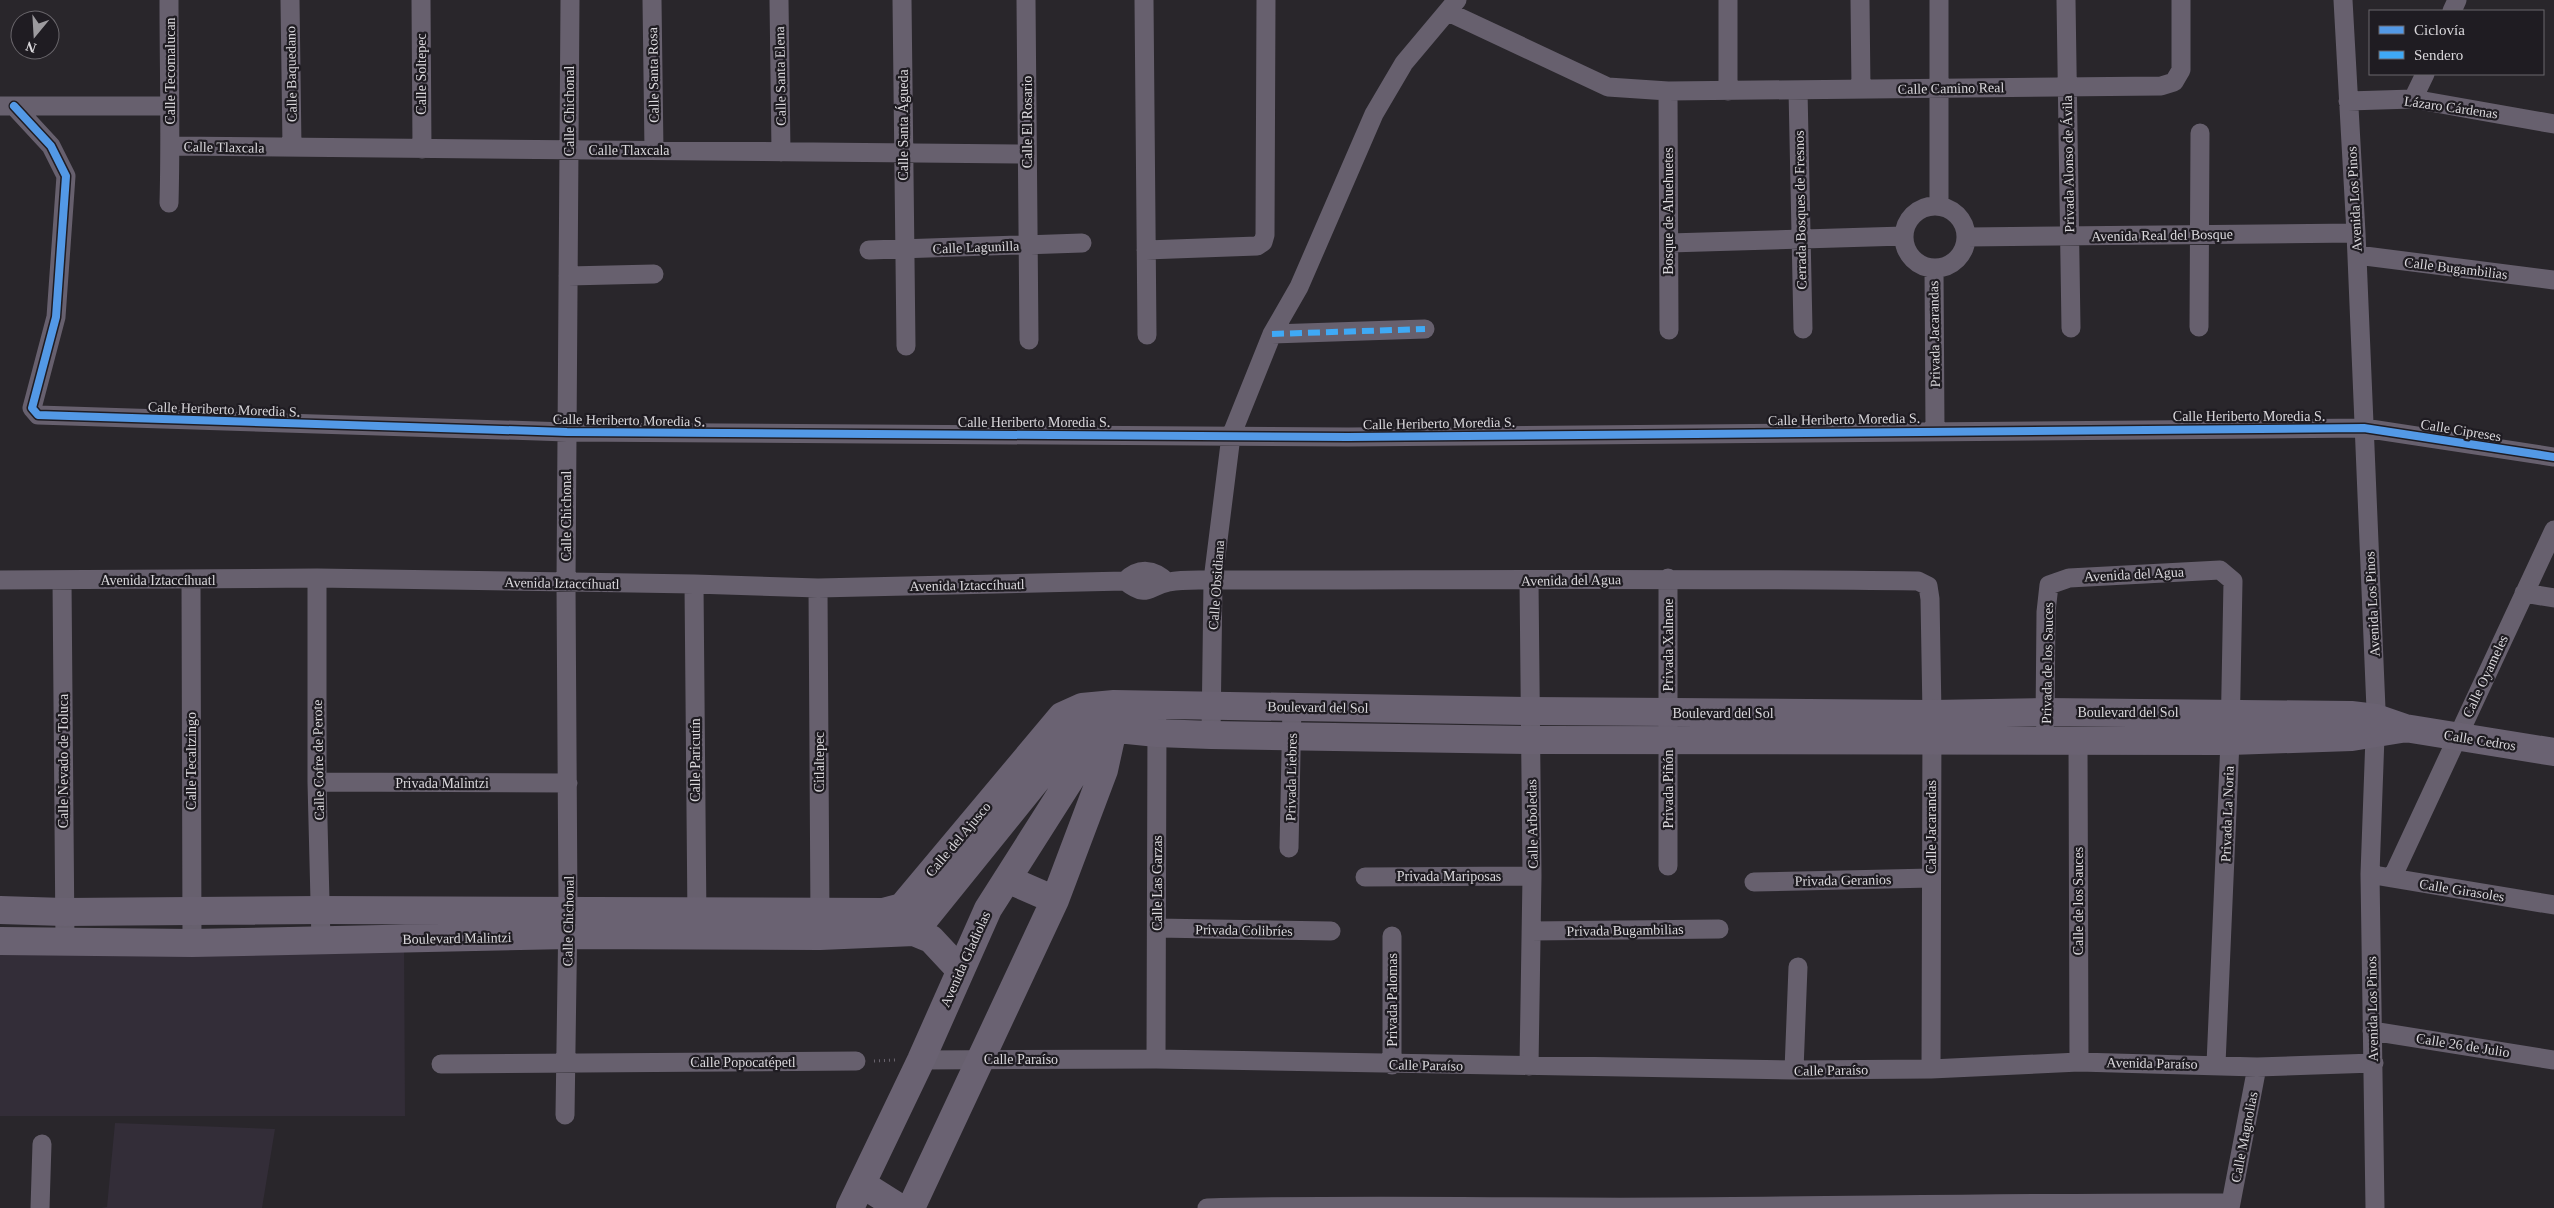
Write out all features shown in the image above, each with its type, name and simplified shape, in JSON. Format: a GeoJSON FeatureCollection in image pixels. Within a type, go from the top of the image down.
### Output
{"type":"FeatureCollection","features":[{"type":"Feature","properties":{"kind":"street","name":"Calle Tecomalucan"},"geometry":{"type":"LineString","coordinates":[[169,0],[168,106],[171,146],[169,203]]}},
{"type":"Feature","properties":{"kind":"street","name":"Calle Baquedano"},"geometry":{"type":"LineString","coordinates":[[290,0],[292,147]]}},
{"type":"Feature","properties":{"kind":"street","name":"Calle Soltepec"},"geometry":{"type":"LineString","coordinates":[[421,0],[422,148]]}},
{"type":"Feature","properties":{"kind":"street","name":"Calle Chichonal"},"geometry":{"type":"LineString","coordinates":[[565,1115],[568,923],[566,584],[570,0]]}},
{"type":"Feature","properties":{"kind":"street","name":"Calle Santa Rosa"},"geometry":{"type":"LineString","coordinates":[[652,0],[654,151]]}},
{"type":"Feature","properties":{"kind":"street","name":"Calle Santa Elena"},"geometry":{"type":"LineString","coordinates":[[779,0],[782,152]]}},
{"type":"Feature","properties":{"kind":"street","name":"Calle Santa Águeda"},"geometry":{"type":"LineString","coordinates":[[902,0],[906,346]]}},
{"type":"Feature","properties":{"kind":"street","name":"Calle El Rosario"},"geometry":{"type":"LineString","coordinates":[[1026,0],[1029,340]]}},
{"type":"Feature","properties":{"kind":"street"},"geometry":{"type":"LineString","coordinates":[[1144,0],[1146,335]]}},
{"type":"Feature","properties":{"kind":"street"},"geometry":{"type":"LineString","coordinates":[[1146,250],[1257,246],[1263,242],[1265,235],[1266,0]]}},
{"type":"Feature","properties":{"kind":"street"},"geometry":{"type":"LineString","coordinates":[[1728,0],[1728,91]]}},
{"type":"Feature","properties":{"kind":"street"},"geometry":{"type":"LineString","coordinates":[[1860,0],[1861,89]]}},
{"type":"Feature","properties":{"kind":"street"},"geometry":{"type":"LineString","coordinates":[[1939,0],[1939,206]]}},
{"type":"Feature","properties":{"kind":"street","name":"Privada Alonso de Ávila"},"geometry":{"type":"LineString","coordinates":[[2066,0],[2071,328]]}},
{"type":"Feature","properties":{"kind":"street","name":"Calle Camino Real"},"geometry":{"type":"LineString","coordinates":[[1453,6],[1608,87],[1668,91],[1728,91],[2161,86],[2174,82],[2180,70],[2181,0]]}},
{"type":"Feature","properties":{"kind":"street","name":"Avenida Los Pinos"},"geometry":{"type":"LineString","coordinates":[[2343,0],[2356,233],[2376,726],[2370,874],[2375,1208]]}},
{"type":"Feature","properties":{"kind":"street","name":"Calle Obsidiana"},"geometry":{"type":"LineString","coordinates":[[1211,735],[1213,580],[1231,436],[1272,334],[1299,287],[1374,114],[1404,63],[1453,6]]}},
{"type":"Feature","properties":{"kind":"street"},"geometry":{"type":"LineString","coordinates":[[2413,99],[2425,75]]}},
{"type":"Feature","properties":{"kind":"street","name":"Cerrada Bosques de Fresnos"},"geometry":{"type":"LineString","coordinates":[[1798,90],[1803,329]]}},
{"type":"Feature","properties":{"kind":"street","name":"Bosque de Ahuehuetes"},"geometry":{"type":"LineString","coordinates":[[1668,91],[1669,330]]}},
{"type":"Feature","properties":{"kind":"street","name":"Lázaro Cárdenas"},"geometry":{"type":"LineString","coordinates":[[2348,101],[2413,99],[2554,124]]}},
{"type":"Feature","properties":{"kind":"street"},"geometry":{"type":"LineString","coordinates":[[7,106],[168,106]]}},
{"type":"Feature","properties":{"kind":"street","name":"Calle Heriberto Moredia S."},"geometry":{"type":"LineString","coordinates":[[7,106],[51,146],[66,176],[56,317],[32,408],[38,415],[567,432],[1231,436],[2364,428]]}},
{"type":"Feature","properties":{"kind":"street"},"geometry":{"type":"LineString","coordinates":[[2199,327],[2200,133]]}},
{"type":"Feature","properties":{"kind":"street","name":"Calle Tlaxcala"},"geometry":{"type":"LineString","coordinates":[[171,146],[1027,154]]}},
{"type":"Feature","properties":{"kind":"street"},"geometry":{"type":"LineString","coordinates":[[1939,206],[1959,216],[1967,237],[1963,254],[1950,265],[1934,268],[1918,263],[1908,252],[1904,236],[1909,220],[1922,209],[1939,206]]}},
{"type":"Feature","properties":{"kind":"street","name":"Avenida Real del Bosque"},"geometry":{"type":"LineString","coordinates":[[1967,237],[2356,233]]}},
{"type":"Feature","properties":{"kind":"street"},"geometry":{"type":"LineString","coordinates":[[1669,244],[1904,236]]}},
{"type":"Feature","properties":{"kind":"street","name":"Calle Lagunilla"},"geometry":{"type":"LineString","coordinates":[[870,250],[1082,243]]}},
{"type":"Feature","properties":{"kind":"street","name":"Calle Bugambilias"},"geometry":{"type":"LineString","coordinates":[[2357,255],[2554,280]]}},
{"type":"Feature","properties":{"kind":"street","name":"Privada Jacarandas"},"geometry":{"type":"LineString","coordinates":[[1934,268],[1935,430]]}},
{"type":"Feature","properties":{"kind":"street"},"geometry":{"type":"LineString","coordinates":[[568,276],[654,274]]}},
{"type":"Feature","properties":{"kind":"street"},"geometry":{"type":"LineString","coordinates":[[1272,334],[1424,329]]}},
{"type":"Feature","properties":{"kind":"street","name":"Calle Cipreses"},"geometry":{"type":"LineString","coordinates":[[2364,428],[2554,457]]}},
{"type":"Feature","properties":{"kind":"street","name":"Calle Oyameles"},"geometry":{"type":"LineString","coordinates":[[2392,878],[2456,736],[2554,530]]}},
{"type":"Feature","properties":{"kind":"street","name":"Avenida del Agua"},"geometry":{"type":"LineString","coordinates":[[2049,585],[2069,578],[2220,570]]}},
{"type":"Feature","properties":{"kind":"street","name":"Privada La Noria"},"geometry":{"type":"LineString","coordinates":[[2216,1064],[2230,741],[2233,581],[2220,570]]}},
{"type":"Feature","properties":{"kind":"street","name":"Avenida Iztaccíhuatl"},"geometry":{"type":"LineString","coordinates":[[0,580],[317,578],[566,584],[694,584],[818,588],[1125,581],[1137,590],[1152,590],[1168,582],[1213,580]]}},
{"type":"Feature","properties":{"kind":"street","name":"Calle Cofre de Perote"},"geometry":{"type":"LineString","coordinates":[[317,578],[317,782],[322,941]]}},
{"type":"Feature","properties":{"kind":"street","name":"Avenida del Agua"},"geometry":{"type":"LineString","coordinates":[[1213,580],[1529,581],[1668,578],[1918,581],[1928,586]]}},
{"type":"Feature","properties":{"kind":"street","name":"Privada Xalnene"},"geometry":{"type":"LineString","coordinates":[[1668,578],[1668,712]]}},
{"type":"Feature","properties":{"kind":"street","name":"Calle Nevado de Toluca"},"geometry":{"type":"LineString","coordinates":[[62,580],[65,942]]}},
{"type":"Feature","properties":{"kind":"street","name":"Calle Tecaltzingo"},"geometry":{"type":"LineString","coordinates":[[191,580],[192,943]]}},
{"type":"Feature","properties":{"kind":"street","name":"Calle Arboledas"},"geometry":{"type":"LineString","coordinates":[[1529,581],[1532,876],[1529,1066]]}},
{"type":"Feature","properties":{"kind":"street","name":"Calle Paricutín"},"geometry":{"type":"LineString","coordinates":[[694,584],[697,923]]}},
{"type":"Feature","properties":{"kind":"street","name":"Privada de los Sauces"},"geometry":{"type":"LineString","coordinates":[[2045,741],[2046,612],[2049,585]]}},
{"type":"Feature","properties":{"kind":"street","name":"Calle Jacarandas"},"geometry":{"type":"LineString","coordinates":[[1928,586],[1932,714],[1931,1069]]}},
{"type":"Feature","properties":{"kind":"street","name":"Citlaltepec"},"geometry":{"type":"LineString","coordinates":[[818,588],[820,924]]}},
{"type":"Feature","properties":{"kind":"street"},"geometry":{"type":"LineString","coordinates":[[2524,593],[2554,598]]}},
{"type":"Feature","properties":{"kind":"street","name":"Boulevard del Sol"},"geometry":{"type":"LineString","coordinates":[[1157,706],[1932,714],[2045,712],[2230,713],[2376,726]]}},
{"type":"Feature","properties":{"kind":"street","name":"Avenida Gladiolas"},"geometry":{"type":"LineString","coordinates":[[850,1208],[921,1060],[988,908],[1082,761],[1113,717],[1157,706]]}},
{"type":"Feature","properties":{"kind":"street","name":"Calle Las Garzas"},"geometry":{"type":"LineString","coordinates":[[1156,1059],[1157,706]]}},
{"type":"Feature","properties":{"kind":"street","name":"Privada Liebres"},"geometry":{"type":"LineString","coordinates":[[1289,848],[1292,706]]}},
{"type":"Feature","properties":{"kind":"street","name":"Boulevard del Sol"},"geometry":{"type":"LineString","coordinates":[[1070,711],[1082,707],[1157,733],[1530,740],[2230,741],[2352,738],[2376,726]]}},
{"type":"Feature","properties":{"kind":"street"},"geometry":{"type":"LineString","coordinates":[[1410,708],[1410,737]]}},
{"type":"Feature","properties":{"kind":"street","name":"Calle del Ajusco"},"geometry":{"type":"LineString","coordinates":[[820,924],[902,907],[1056,723],[1070,711]]}},
{"type":"Feature","properties":{"kind":"street","name":"Privada Piñón"},"geometry":{"type":"LineString","coordinates":[[1668,712],[1668,866]]}},
{"type":"Feature","properties":{"kind":"street"},"geometry":{"type":"LineString","coordinates":[[911,1208],[1055,900],[1104,770],[1113,717]]}},
{"type":"Feature","properties":{"kind":"street","name":"Calle del Ajusco"},"geometry":{"type":"LineString","coordinates":[[914,932],[1073,735],[1088,726],[1113,717]]}},
{"type":"Feature","properties":{"kind":"street","name":"Calle Cedros"},"geometry":{"type":"LineString","coordinates":[[2376,726],[2405,728],[2554,752]]}},
{"type":"Feature","properties":{"kind":"street","name":"Calle de los Sauces"},"geometry":{"type":"LineString","coordinates":[[2078,741],[2079,1062]]}},
{"type":"Feature","properties":{"kind":"street","name":"Privada Malintzi"},"geometry":{"type":"LineString","coordinates":[[317,782],[568,783]]}},
{"type":"Feature","properties":{"kind":"street","name":"Calle Girasoles"},"geometry":{"type":"LineString","coordinates":[[2370,874],[2554,905]]}},
{"type":"Feature","properties":{"kind":"street","name":"Privada Mariposas"},"geometry":{"type":"LineString","coordinates":[[1365,877],[1532,876]]}},
{"type":"Feature","properties":{"kind":"street","name":"Privada Geranios"},"geometry":{"type":"LineString","coordinates":[[1754,882],[1931,878]]}},
{"type":"Feature","properties":{"kind":"street"},"geometry":{"type":"LineString","coordinates":[[1007,879],[1055,900]]}},
{"type":"Feature","properties":{"kind":"street","name":"Boulevard Malintzi"},"geometry":{"type":"LineString","coordinates":[[0,910],[64,912],[320,910],[568,923],[820,924],[914,932]]}},
{"type":"Feature","properties":{"kind":"street","name":"Boulevard Malintzi"},"geometry":{"type":"LineString","coordinates":[[0,941],[192,943],[322,941],[568,923]]}},
{"type":"Feature","properties":{"kind":"street","name":"Privada Colibríes"},"geometry":{"type":"LineString","coordinates":[[1157,928],[1331,931]]}},
{"type":"Feature","properties":{"kind":"street","name":"Privada Bugambilias"},"geometry":{"type":"LineString","coordinates":[[1531,931],[1719,929]]}},
{"type":"Feature","properties":{"kind":"street"},"geometry":{"type":"LineString","coordinates":[[914,932],[931,939],[960,970]]}},
{"type":"Feature","properties":{"kind":"street","name":"Privada Palomas"},"geometry":{"type":"LineString","coordinates":[[1392,936],[1392,1065]]}},
{"type":"Feature","properties":{"kind":"street"},"geometry":{"type":"LineString","coordinates":[[1794,1070],[1798,967]]}},
{"type":"Feature","properties":{"kind":"street","name":"Calle 26 de Julio"},"geometry":{"type":"LineString","coordinates":[[2372,1031],[2554,1060]]}},
{"type":"Feature","properties":{"kind":"street","name":"Calle Paraíso"},"geometry":{"type":"LineString","coordinates":[[921,1060],[1156,1059],[1392,1065],[1794,1070],[1931,1069]]}},
{"type":"Feature","properties":{"kind":"street","name":"Calle Popocatépetl"},"geometry":{"type":"LineString","coordinates":[[441,1064],[856,1061]]}},
{"type":"Feature","properties":{"kind":"street","name":"Avenida Paraíso"},"geometry":{"type":"LineString","coordinates":[[1931,1069],[2079,1062],[2257,1066],[2374,1063]]}},
{"type":"Feature","properties":{"kind":"street","name":"Calle Magnolias"},"geometry":{"type":"LineString","coordinates":[[2230,1205],[2257,1066]]}},
{"type":"Feature","properties":{"kind":"street"},"geometry":{"type":"LineString","coordinates":[[40,1208],[42,1144]]}},
{"type":"Feature","properties":{"kind":"street"},"geometry":{"type":"LineString","coordinates":[[862,1184],[900,1208]]}},
{"type":"Feature","properties":{"kind":"street"},"geometry":{"type":"LineString","coordinates":[[1206,1208],[1338,1206],[1669,1208],[2230,1205]]}},
{"type":"Feature","properties":{"kind":"path"},"geometry":{"type":"LineString","coordinates":[[856,1061],[921,1060]]}},
{"type":"Feature","properties":{"kind":"shaded area"},"geometry":{"type":"Polygon","coordinates":[[[404,938],[405,1116],[0,1116],[0,941],[404,938]]]}},
{"type":"Feature","properties":{"kind":"shaded area"},"geometry":{"type":"Polygon","coordinates":[[[115,1123],[275,1129],[262,1208],[101,1208],[107,1207],[115,1123]]]}},
{"type":"Feature","properties":{"kind":"marked path"},"geometry":{"type":"LineString","coordinates":[[1272,334],[1425,329]]}},
{"type":"Feature","properties":{"kind":"cycle path"},"geometry":{"type":"LineString","coordinates":[[14,106],[51,146],[66,176],[56,317],[32,408],[38,415],[567,432],[1348,437],[2364,428],[2554,457]]}}]}
